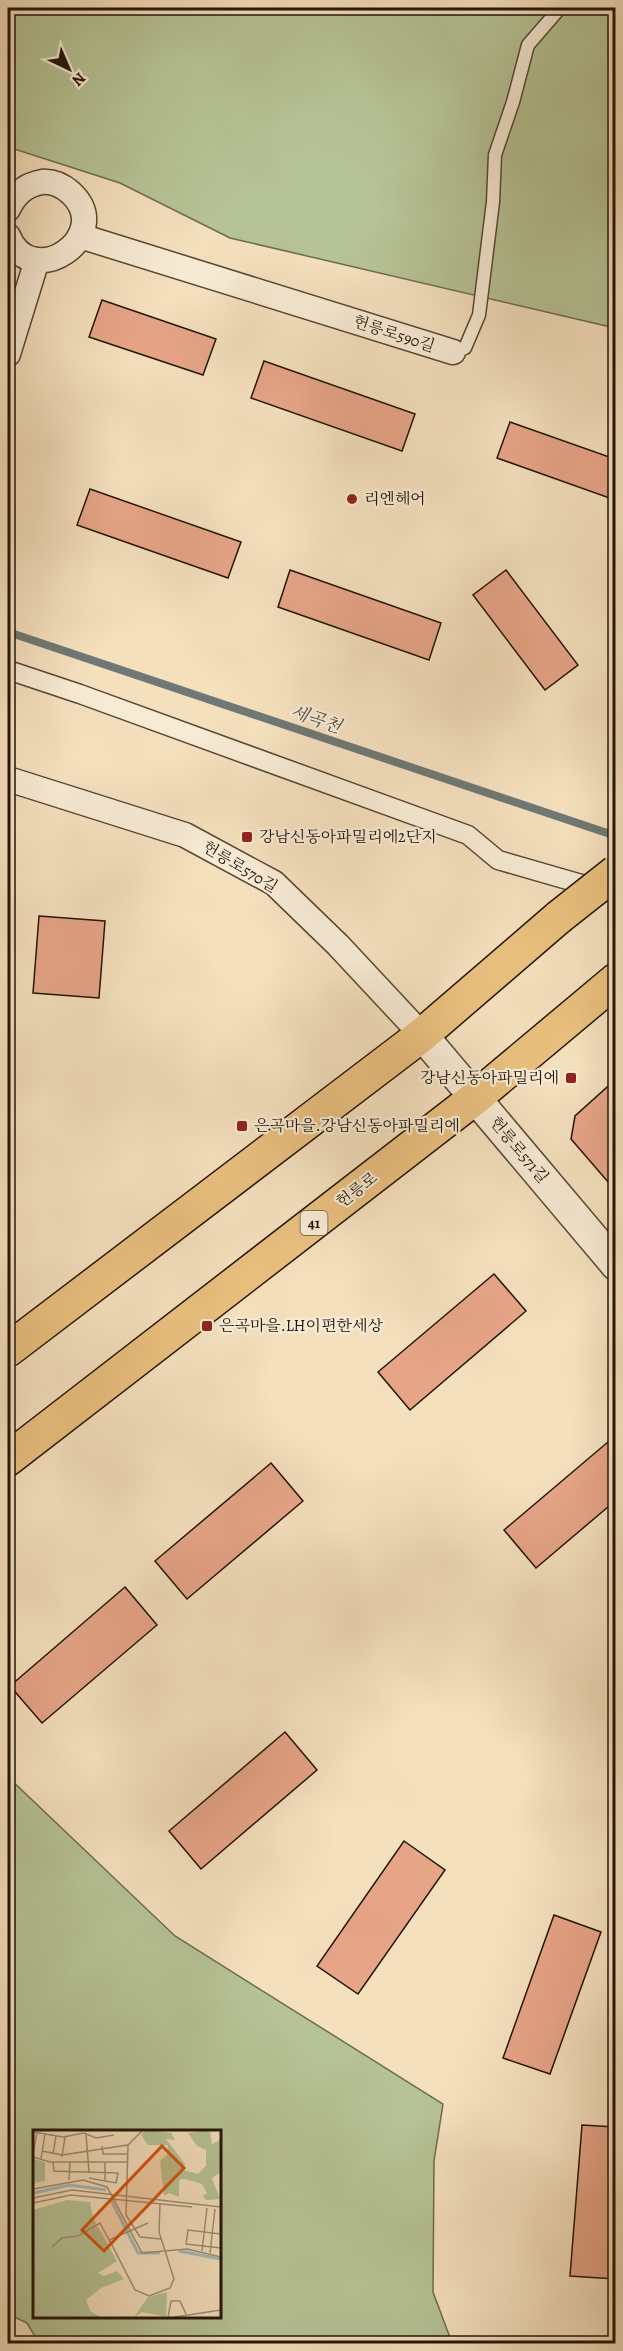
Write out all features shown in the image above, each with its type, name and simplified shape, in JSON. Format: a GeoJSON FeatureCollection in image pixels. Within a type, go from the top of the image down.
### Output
{"type":"FeatureCollection","features":[{"type":"Feature","properties":{"kind":"main road"},"geometry":{"type":"LineString","coordinates":[[8,1350],[422,1035],[615,872]]}},
{"type":"Feature","properties":{"kind":"main road","name":"헌릉로"},"geometry":{"type":"LineString","coordinates":[[8,1459],[475,1098],[615,980]]}},
{"type":"Feature","properties":{"kind":"street"},"geometry":{"type":"LineString","coordinates":[[8,208],[14,196],[25,188],[46,182],[60,185],[76,197],[82,209],[84,223],[74,246],[63,254],[36,261],[11,245],[8,236]]}},
{"type":"Feature","properties":{"kind":"street","name":"헌릉로590길"},"geometry":{"type":"LineString","coordinates":[[80,236],[453,352]]}},
{"type":"Feature","properties":{"kind":"street"},"geometry":{"type":"LineString","coordinates":[[8,354],[36,261]]}},
{"type":"Feature","properties":{"kind":"street"},"geometry":{"type":"LineString","coordinates":[[8,670],[468,835],[498,860],[615,894]]}},
{"type":"Feature","properties":{"kind":"street","name":"헌릉로570길"},"geometry":{"type":"LineString","coordinates":[[8,779],[185,835],[274,883],[338,945],[422,1035]]}},
{"type":"Feature","properties":{"kind":"street","name":"헌릉로571길"},"geometry":{"type":"LineString","coordinates":[[422,1035],[615,1265]]}},
{"type":"Feature","properties":{"kind":"lane","name":"헌릉로590길"},"geometry":{"type":"LineString","coordinates":[[453,352],[465,348],[479,315],[492,213],[495,155],[513,102],[528,45],[560,8]]}},
{"type":"Feature","properties":{"kind":"green space"},"geometry":{"type":"Polygon","coordinates":[[[8,8],[615,8],[615,328],[230,238],[120,183],[8,147],[8,8]]]}},
{"type":"Feature","properties":{"kind":"green space"},"geometry":{"type":"Polygon","coordinates":[[[8,1777],[175,1936],[443,2104],[434,2161],[433,2292],[452,2343],[39,2343],[27,2323],[8,2314],[8,1777]]]}},
{"type":"Feature","properties":{"kind":"building"},"geometry":{"type":"Polygon","coordinates":[[[102,300],[216,339],[203,375],[89,337],[102,300]]]}},
{"type":"Feature","properties":{"kind":"building"},"geometry":{"type":"Polygon","coordinates":[[[264,361],[415,414],[402,451],[251,398],[264,361]]]}},
{"type":"Feature","properties":{"kind":"building"},"geometry":{"type":"Polygon","coordinates":[[[510,422],[615,459],[615,500],[497,458],[510,422]]]}},
{"type":"Feature","properties":{"kind":"building"},"geometry":{"type":"Polygon","coordinates":[[[90,489],[241,542],[228,578],[77,525],[90,489]]]}},
{"type":"Feature","properties":{"kind":"building"},"geometry":{"type":"Polygon","coordinates":[[[290,570],[441,623],[429,660],[278,607],[290,570]]]}},
{"type":"Feature","properties":{"kind":"building"},"geometry":{"type":"Polygon","coordinates":[[[506,570],[578,665],[545,690],[473,595],[506,570]]]}},
{"type":"Feature","properties":{"kind":"building"},"geometry":{"type":"Polygon","coordinates":[[[39,916],[105,921],[99,998],[33,993],[39,916]]]}},
{"type":"Feature","properties":{"kind":"building"},"geometry":{"type":"Polygon","coordinates":[[[615,1080],[615,1190],[571,1139],[575,1116],[615,1080]]]}},
{"type":"Feature","properties":{"kind":"building"},"geometry":{"type":"Polygon","coordinates":[[[494,1274],[526,1311],[410,1410],[378,1372],[494,1274]]]}},
{"type":"Feature","properties":{"kind":"building"},"geometry":{"type":"Polygon","coordinates":[[[615,1436],[615,1501],[536,1568],[504,1530],[615,1436]]]}},
{"type":"Feature","properties":{"kind":"building"},"geometry":{"type":"Polygon","coordinates":[[[271,1463],[303,1501],[187,1599],[155,1561],[271,1463]]]}},
{"type":"Feature","properties":{"kind":"building"},"geometry":{"type":"Polygon","coordinates":[[[125,1587],[157,1625],[42,1723],[10,1686],[125,1587]]]}},
{"type":"Feature","properties":{"kind":"building"},"geometry":{"type":"Polygon","coordinates":[[[285,1732],[317,1770],[201,1869],[169,1831],[285,1732]]]}},
{"type":"Feature","properties":{"kind":"building"},"geometry":{"type":"Polygon","coordinates":[[[404,1841],[445,1870],[358,1994],[317,1966],[404,1841]]]}},
{"type":"Feature","properties":{"kind":"building"},"geometry":{"type":"Polygon","coordinates":[[[554,1915],[601,1932],[550,2074],[503,2058],[554,1915]]]}},
{"type":"Feature","properties":{"kind":"building"},"geometry":{"type":"Polygon","coordinates":[[[582,2125],[615,2127],[615,2279],[570,2276],[582,2125]]]}},
{"type":"Feature","properties":{"kind":"waterway","name":"세곡천"},"geometry":{"type":"LineString","coordinates":[[8,632],[616,836]]}},
{"type":"Feature","properties":{"kind":"place","name":"리엔헤어"},"geometry":{"type":"Point","coordinates":[352,499]}},
{"type":"Feature","properties":{"kind":"place","name":"강남신동아파밀리에2단지"},"geometry":{"type":"Point","coordinates":[247,837]}},
{"type":"Feature","properties":{"kind":"place","name":"강남신동아파밀리에"},"geometry":{"type":"Point","coordinates":[571,1078]}},
{"type":"Feature","properties":{"kind":"place","name":"은곡마을.강남신동아파밀리에"},"geometry":{"type":"Point","coordinates":[242,1126]}},
{"type":"Feature","properties":{"kind":"place","name":"은곡마을.LH이편한세상"},"geometry":{"type":"Point","coordinates":[207,1326]}}]}
